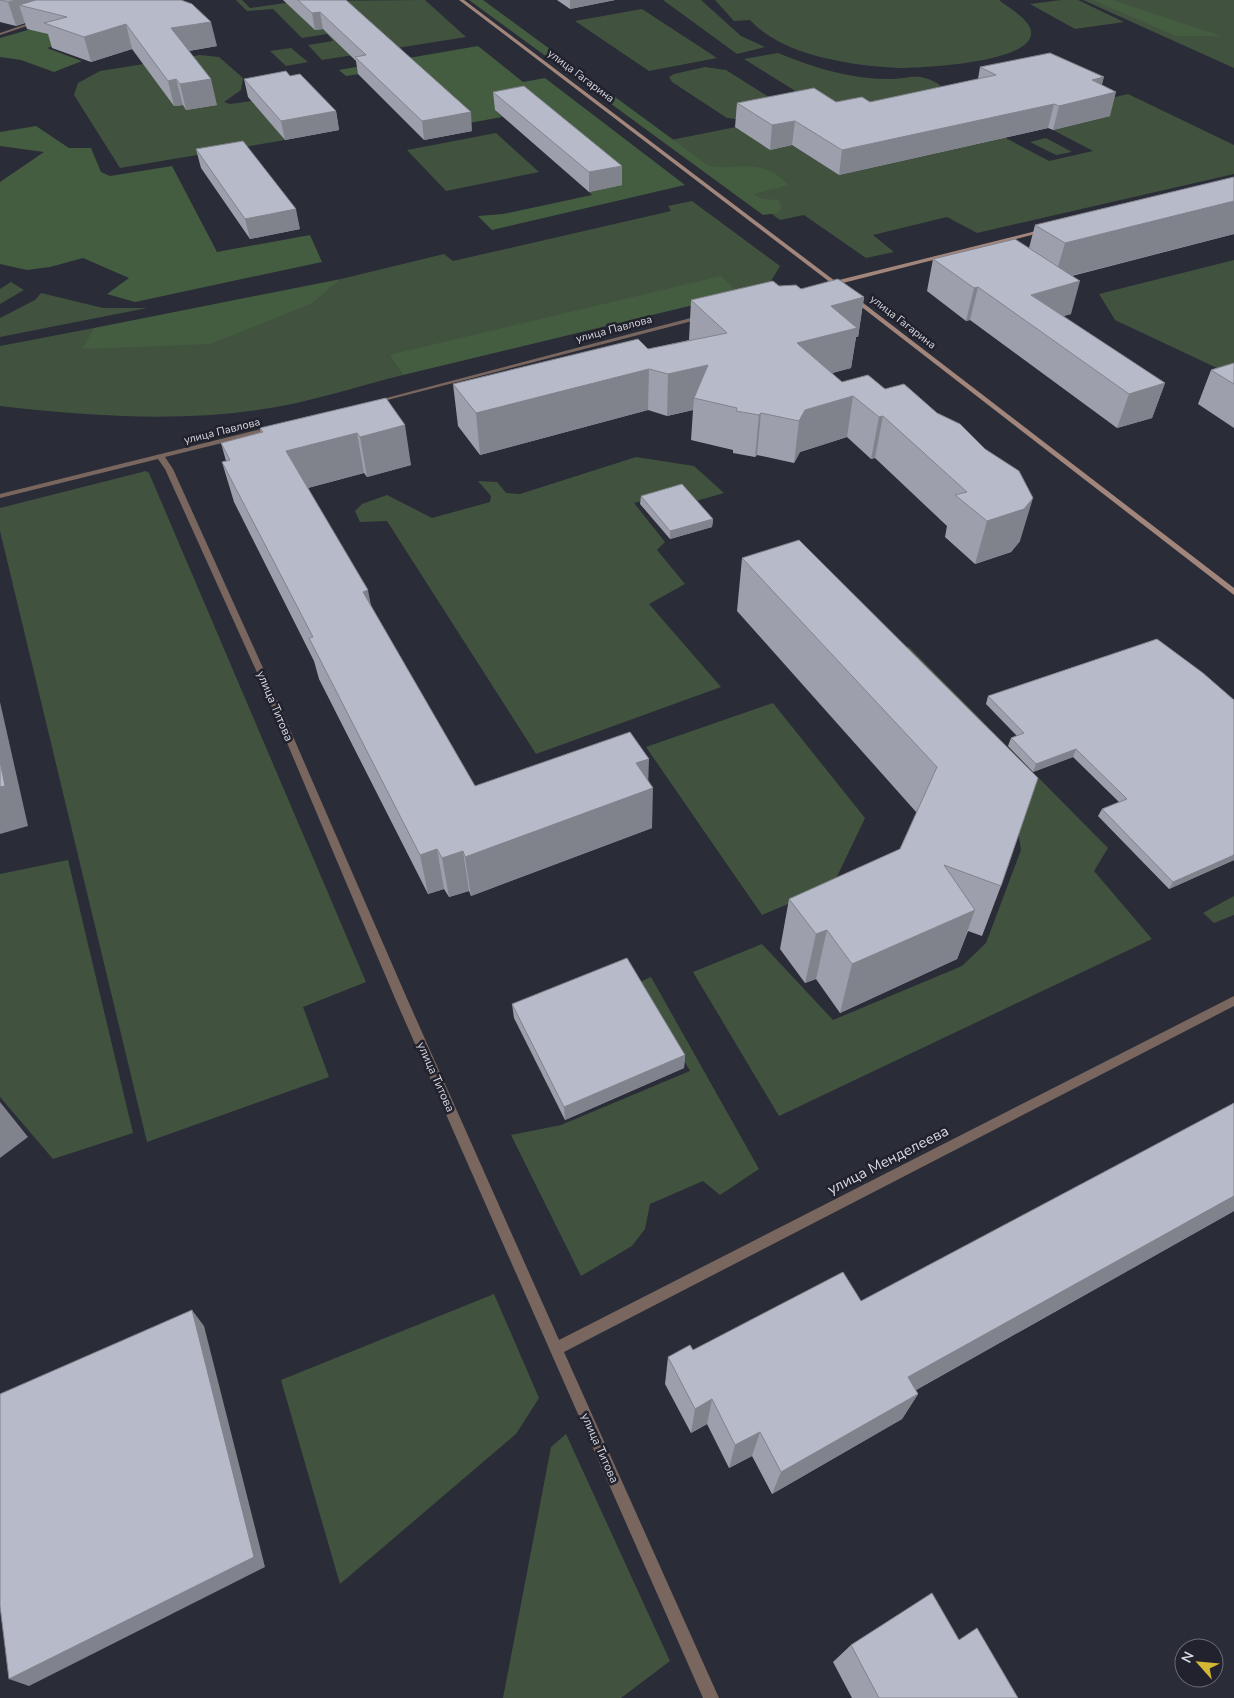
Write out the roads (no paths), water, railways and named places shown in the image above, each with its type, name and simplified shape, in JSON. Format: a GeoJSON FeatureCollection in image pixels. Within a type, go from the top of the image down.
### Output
{"type":"FeatureCollection","features":[{"type":"Feature","properties":{"kind":"main road","name":"улица Гагарина"},"geometry":{"type":"LineString","coordinates":[[461,0],[1234,592]]}},
{"type":"Feature","properties":{"kind":"main road"},"geometry":{"type":"LineString","coordinates":[[830,284],[1052,230]]}},
{"type":"Feature","properties":{"kind":"street"},"geometry":{"type":"LineString","coordinates":[[0,34],[43,21]]}},
{"type":"Feature","properties":{"kind":"street","name":"улица Павлова"},"geometry":{"type":"LineString","coordinates":[[363,405],[707,316]]}},
{"type":"Feature","properties":{"kind":"street","name":"улица Павлова"},"geometry":{"type":"LineString","coordinates":[[0,496],[282,426]]}},
{"type":"Feature","properties":{"kind":"street","name":"улица Титова"},"geometry":{"type":"LineString","coordinates":[[161,457],[169,469],[264,679],[399,993],[711,1698]]}},
{"type":"Feature","properties":{"kind":"street","name":"улица Менделеева"},"geometry":{"type":"LineString","coordinates":[[556,1349],[1234,1001]]}}]}
